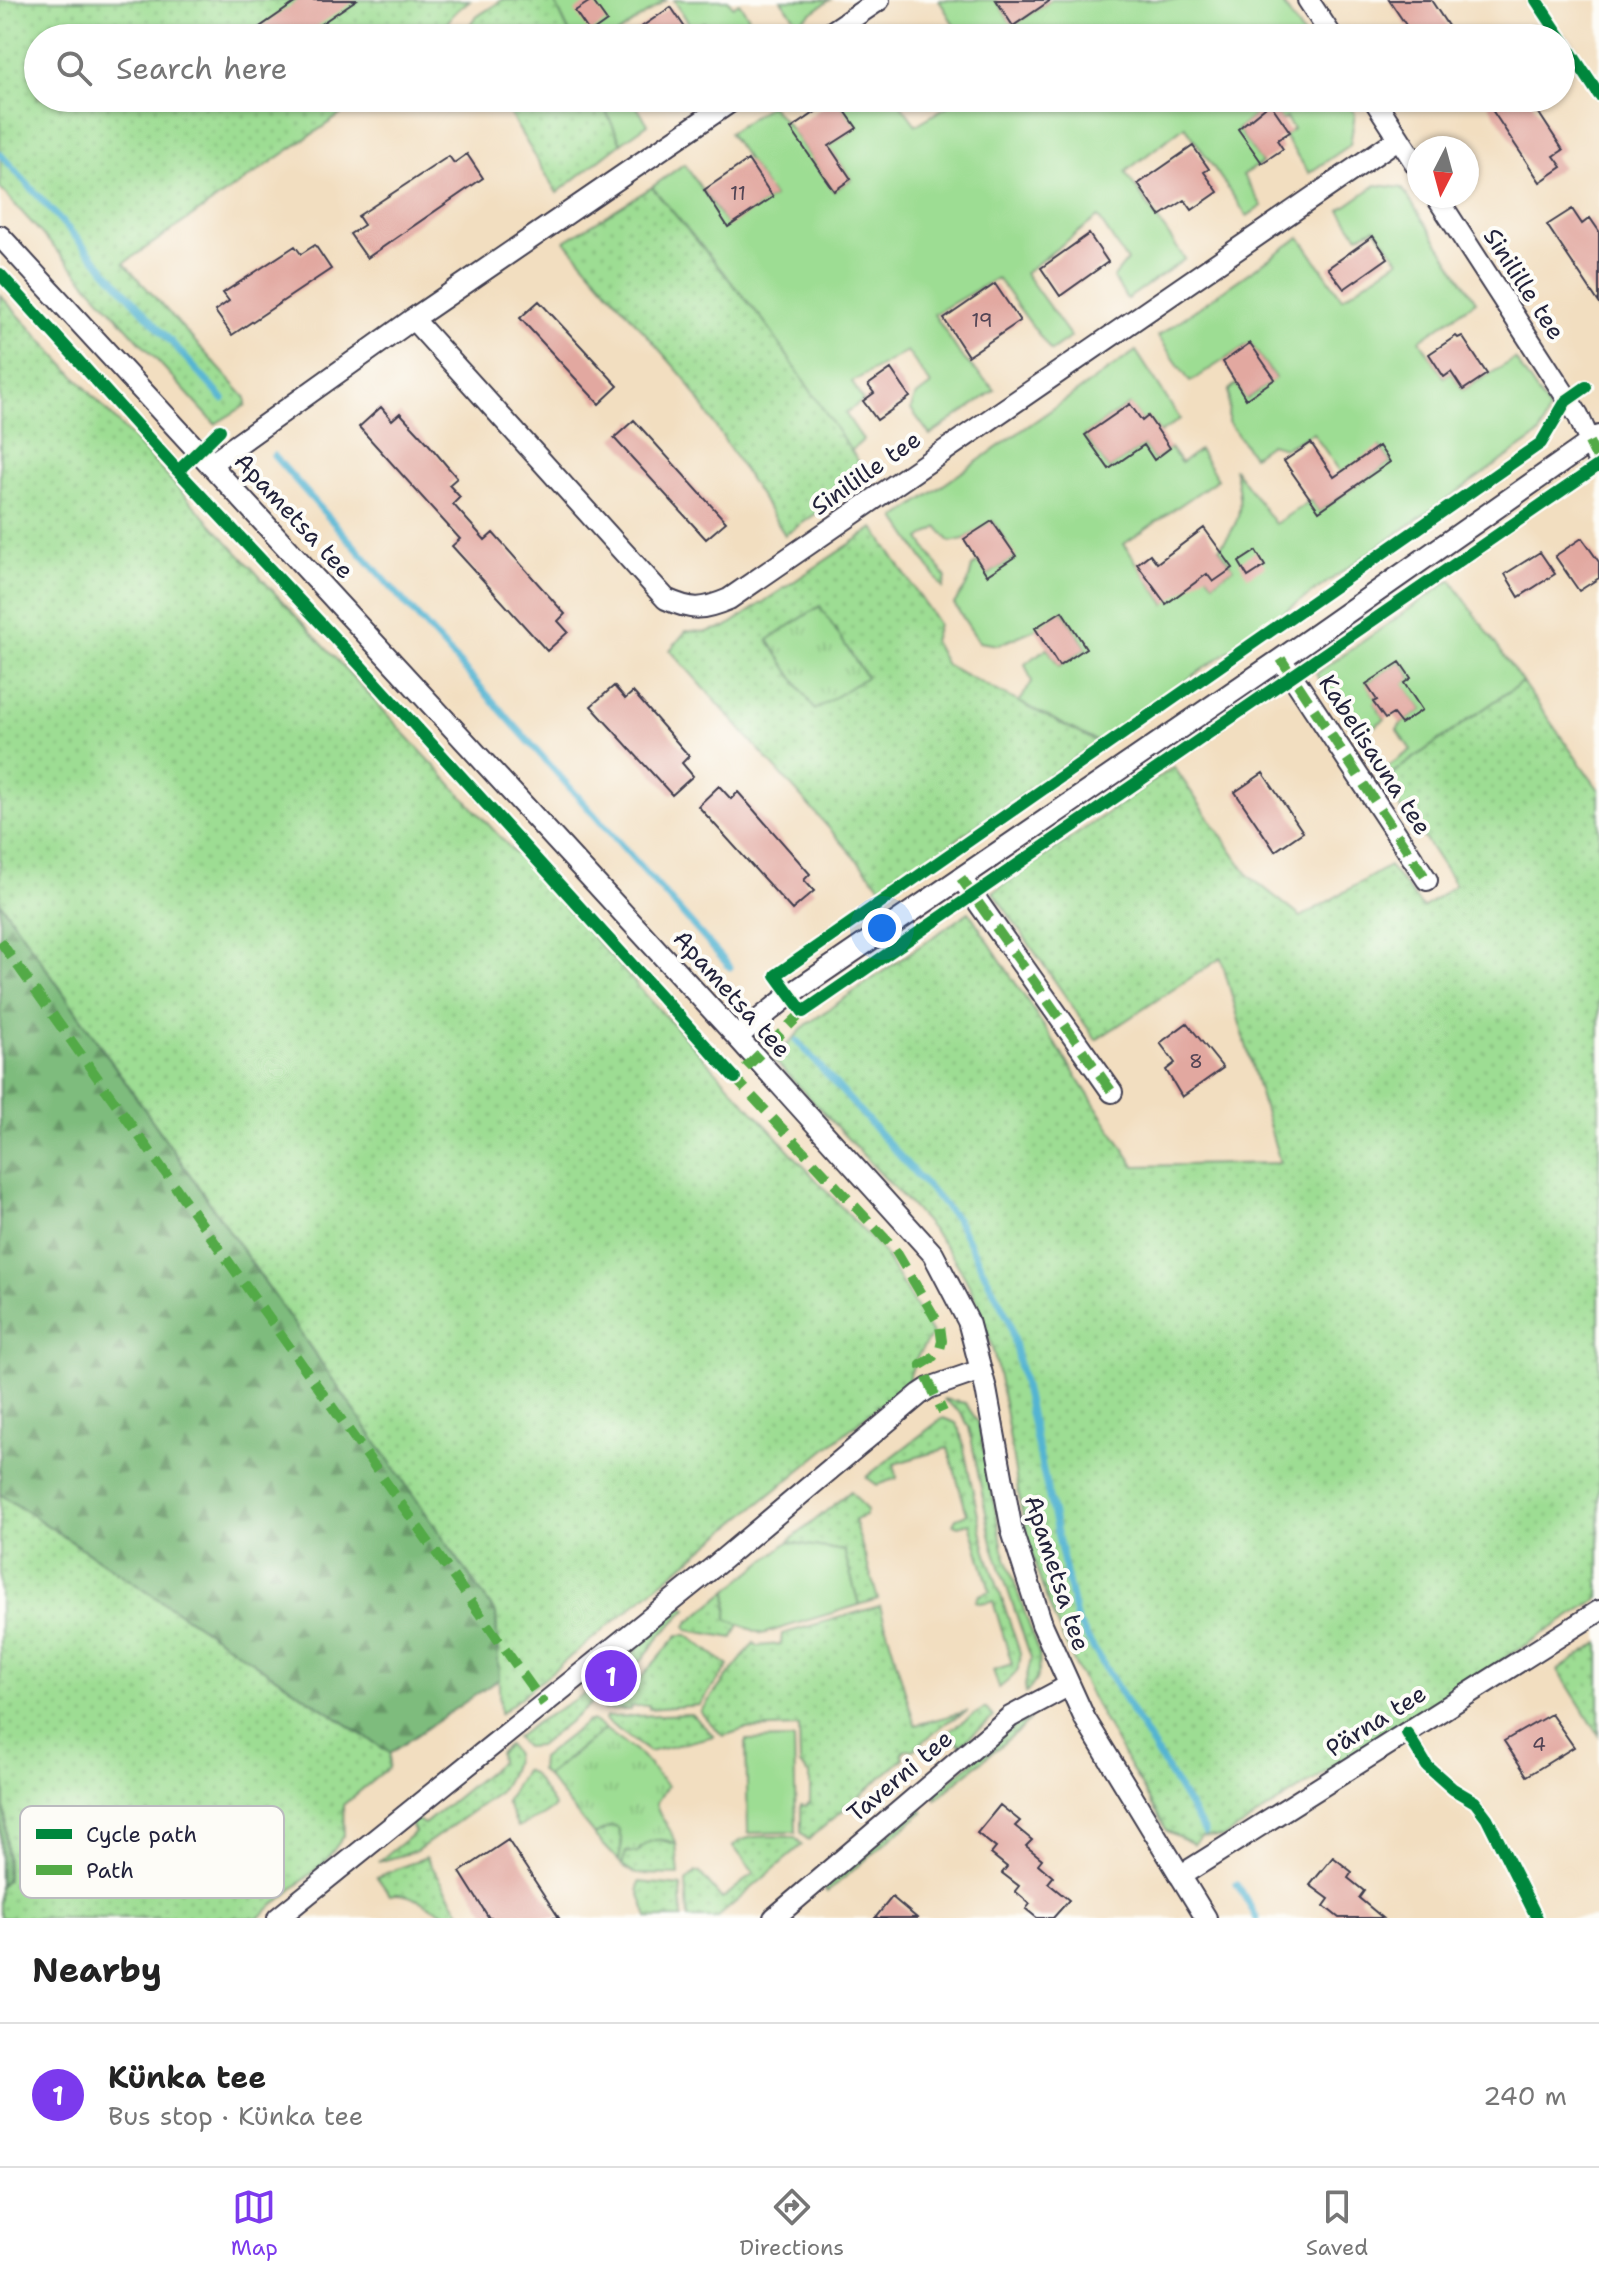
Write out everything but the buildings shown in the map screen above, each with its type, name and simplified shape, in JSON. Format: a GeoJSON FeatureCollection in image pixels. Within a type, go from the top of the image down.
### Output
{"type":"FeatureCollection","features":[{"type":"Feature","properties":{"kind":"street"},"geometry":{"type":"LineString","coordinates":[[844,24],[879,0]]}},
{"type":"Feature","properties":{"kind":"street"},"geometry":{"type":"LineString","coordinates":[[1308,0],[1324,24]]}},
{"type":"Feature","properties":{"kind":"street"},"geometry":{"type":"LineString","coordinates":[[210,464],[413,319],[716,112]]}},
{"type":"Feature","properties":{"kind":"street"},"geometry":{"type":"LineString","coordinates":[[1382,112],[1407,150]]}},
{"type":"Feature","properties":{"kind":"street","name":"Sinilille tee"},"geometry":{"type":"LineString","coordinates":[[413,319],[666,599],[684,607],[707,609],[729,599],[1399,138]]}},
{"type":"Feature","properties":{"kind":"street","name":"Sinilille tee"},"geometry":{"type":"LineString","coordinates":[[1444,208],[1594,439]]}},
{"type":"Feature","properties":{"kind":"street","name":"Apametsa tee"},"geometry":{"type":"LineString","coordinates":[[0,236],[933,1254],[968,1321],[981,1370],[1012,1531],[1042,1624],[1085,1719],[1206,1918]]}},
{"type":"Feature","properties":{"kind":"street"},"geometry":{"type":"LineString","coordinates":[[737,1037],[791,994],[1281,659],[1594,439],[1599,463]]}},
{"type":"Feature","properties":{"kind":"street","name":"Kabelisauna tee"},"geometry":{"type":"LineString","coordinates":[[1281,659],[1427,880]]}},
{"type":"Feature","properties":{"kind":"street"},"geometry":{"type":"LineString","coordinates":[[961,878],[1112,1092]]}},
{"type":"Feature","properties":{"kind":"street"},"geometry":{"type":"LineString","coordinates":[[278,1918],[716,1565],[920,1394],[981,1370]]}},
{"type":"Feature","properties":{"kind":"street","name":"Pärna tee"},"geometry":{"type":"LineString","coordinates":[[1180,1876],[1599,1611]]}},
{"type":"Feature","properties":{"kind":"street","name":"Taverni tee"},"geometry":{"type":"LineString","coordinates":[[774,1918],[1010,1717],[1068,1686]]}},
{"type":"Feature","properties":{"kind":"green space"},"geometry":{"type":"Polygon","coordinates":[[[0,0],[470,0],[448,24],[24,24],[24,112],[345,112],[124,263],[246,398],[246,405],[215,424],[0,188],[0,0]]]}},
{"type":"Feature","properties":{"kind":"green space"},"geometry":{"type":"Polygon","coordinates":[[[501,0],[554,0],[565,24],[470,24],[501,0]]]}},
{"type":"Feature","properties":{"kind":"green space"},"geometry":{"type":"Polygon","coordinates":[[[554,0],[666,0],[631,24],[565,24],[554,0]]]}},
{"type":"Feature","properties":{"kind":"green space"},"geometry":{"type":"Polygon","coordinates":[[[674,0],[728,0],[733,7],[739,3],[749,17],[742,24],[689,24],[674,0]]]}},
{"type":"Feature","properties":{"kind":"green space"},"geometry":{"type":"Polygon","coordinates":[[[781,0],[830,0],[798,22],[781,0]]]}},
{"type":"Feature","properties":{"kind":"green space"},"geometry":{"type":"Polygon","coordinates":[[[939,0],[996,0],[1012,24],[954,24],[939,0]]]}},
{"type":"Feature","properties":{"kind":"green space"},"geometry":{"type":"Polygon","coordinates":[[[1051,0],[1280,0],[1296,24],[1016,24],[1051,0]]]}},
{"type":"Feature","properties":{"kind":"green space"},"geometry":{"type":"Polygon","coordinates":[[[508,112],[607,112],[621,143],[557,193],[508,112]]]}},
{"type":"Feature","properties":{"kind":"green space"},"geometry":{"type":"Polygon","coordinates":[[[607,112],[640,112],[648,124],[621,143],[607,112]]]}},
{"type":"Feature","properties":{"kind":"green space"},"geometry":{"type":"Polygon","coordinates":[[[760,112],[776,112],[834,191],[851,179],[829,146],[856,128],[845,112],[906,112],[916,125],[937,112],[1259,112],[1238,129],[1262,163],[1243,175],[1262,206],[1247,216],[1185,126],[1125,172],[1185,259],[1127,299],[1113,278],[1127,261],[1098,217],[1025,273],[1071,337],[1051,351],[997,278],[934,314],[961,356],[995,390],[930,435],[911,409],[915,397],[931,385],[907,351],[852,382],[863,401],[845,413],[863,440],[851,451],[764,321],[652,187],[684,164],[728,226],[773,197],[729,133],[760,112]]]}},
{"type":"Feature","properties":{"kind":"green space"},"geometry":{"type":"Polygon","coordinates":[[[1276,112],[1355,114],[1350,145],[1309,173],[1284,136],[1293,129],[1286,118],[1282,121],[1276,112]]]}},
{"type":"Feature","properties":{"kind":"green space"},"geometry":{"type":"Polygon","coordinates":[[[1376,185],[1402,188],[1407,196],[1407,208],[1415,208],[1476,301],[1420,340],[1444,377],[1451,372],[1463,390],[1515,359],[1549,410],[1540,434],[1098,742],[1019,702],[1032,682],[1025,664],[1047,648],[1059,666],[1086,648],[1063,611],[1035,629],[998,645],[979,642],[954,604],[968,583],[972,567],[979,561],[988,575],[1015,556],[993,521],[964,539],[950,542],[938,527],[920,539],[946,578],[943,588],[896,518],[1136,351],[1180,419],[1160,433],[1148,417],[1142,421],[1129,404],[1085,435],[1109,469],[1144,445],[1154,460],[1170,448],[1181,463],[1199,450],[1218,479],[1124,544],[1165,604],[1200,564],[1213,582],[1233,568],[1219,548],[1233,529],[1239,511],[1234,468],[1275,524],[1311,500],[1319,511],[1390,462],[1380,447],[1341,473],[1313,433],[1285,448],[1270,444],[1253,456],[1228,422],[1229,390],[1236,384],[1247,399],[1275,378],[1250,343],[1190,382],[1158,336],[1300,237],[1342,298],[1399,260],[1375,228],[1358,236],[1340,210],[1376,185]]]}},
{"type":"Feature","properties":{"kind":"green space"},"geometry":{"type":"Polygon","coordinates":[[[652,187],[764,321],[869,477],[785,535],[686,380],[565,241],[652,187]]]}},
{"type":"Feature","properties":{"kind":"green space"},"geometry":{"type":"Polygon","coordinates":[[[0,295],[883,1252],[932,1334],[915,1360],[908,1382],[500,1714],[496,1614],[0,902],[0,295]]]}},
{"type":"Feature","properties":{"kind":"green space"},"geometry":{"type":"Polygon","coordinates":[[[874,528],[938,624],[933,641],[946,665],[1098,742],[884,890],[670,650],[686,631],[706,632],[726,627],[874,528]]]}},
{"type":"Feature","properties":{"kind":"green space"},"geometry":{"type":"Polygon","coordinates":[[[1451,580],[1522,682],[1384,779],[1380,772],[1411,750],[1397,730],[1422,710],[1403,683],[1411,677],[1400,662],[1367,684],[1377,700],[1374,703],[1385,719],[1357,738],[1316,674],[1451,580]]]}},
{"type":"Feature","properties":{"kind":"green space"},"geometry":{"type":"Polygon","coordinates":[[[820,606],[866,677],[815,710],[768,640],[820,606]]]}},
{"type":"Feature","properties":{"kind":"green space"},"geometry":{"type":"Polygon","coordinates":[[[1522,682],[1599,790],[1599,1598],[1224,1837],[1201,1836],[1194,1844],[1167,1831],[1095,1704],[1049,1605],[1026,1533],[990,1339],[977,1302],[959,1267],[922,1218],[773,1059],[806,1025],[969,912],[1135,1166],[1280,1163],[1221,958],[1096,1040],[993,892],[1174,767],[1249,876],[1301,917],[1389,866],[1423,908],[1455,885],[1425,839],[1413,831],[1384,779],[1522,682]]]}},
{"type":"Feature","properties":{"kind":"green space"},"geometry":{"type":"Polygon","coordinates":[[[0,902],[496,1614],[499,1679],[390,1753],[0,1494],[0,902]]]}},
{"type":"Feature","properties":{"kind":"green space"},"geometry":{"type":"Polygon","coordinates":[[[943,1399],[965,1403],[978,1422],[1003,1549],[1039,1654],[1038,1675],[1026,1693],[1031,1658],[992,1543],[969,1427],[962,1414],[943,1399]]]}},
{"type":"Feature","properties":{"kind":"green space"},"geometry":{"type":"Polygon","coordinates":[[[943,1418],[956,1423],[960,1430],[985,1548],[1020,1653],[1018,1669],[999,1688],[993,1670],[1012,1664],[993,1601],[976,1601],[979,1595],[990,1591],[970,1523],[953,1524],[956,1518],[967,1514],[948,1448],[894,1464],[897,1478],[877,1485],[866,1477],[943,1418]]]}},
{"type":"Feature","properties":{"kind":"green space"},"geometry":{"type":"Polygon","coordinates":[[[851,1491],[867,1511],[865,1516],[854,1520],[878,1599],[859,1605],[844,1551],[788,1542],[851,1491]]]}},
{"type":"Feature","properties":{"kind":"green space"},"geometry":{"type":"Polygon","coordinates":[[[0,1494],[390,1753],[388,1768],[343,1805],[344,1836],[324,1863],[284,1896],[284,1806],[20,1806],[20,1898],[282,1898],[258,1918],[0,1918],[0,1886],[7,1879],[4,1773],[0,1762],[0,1494]]]}},
{"type":"Feature","properties":{"kind":"green space"},"geometry":{"type":"Polygon","coordinates":[[[788,1542],[844,1551],[859,1605],[762,1634],[727,1619],[728,1590],[788,1542]]]}},
{"type":"Feature","properties":{"kind":"green space"},"geometry":{"type":"Polygon","coordinates":[[[728,1590],[727,1619],[739,1624],[733,1638],[688,1630],[686,1626],[689,1622],[728,1590]]]}},
{"type":"Feature","properties":{"kind":"green space"},"geometry":{"type":"Polygon","coordinates":[[[677,1606],[688,1608],[640,1662],[629,1659],[655,1627],[677,1606]]]}},
{"type":"Feature","properties":{"kind":"green space"},"geometry":{"type":"Polygon","coordinates":[[[880,1606],[915,1725],[968,1711],[947,1722],[913,1750],[906,1749],[902,1753],[904,1758],[808,1840],[801,1832],[801,1805],[806,1806],[810,1802],[810,1775],[800,1765],[799,1727],[745,1729],[723,1736],[700,1712],[754,1643],[758,1646],[781,1644],[782,1634],[880,1606]]]}},
{"type":"Feature","properties":{"kind":"green space"},"geometry":{"type":"Polygon","coordinates":[[[678,1635],[687,1635],[729,1666],[699,1705],[649,1709],[649,1705],[630,1707],[630,1710],[603,1710],[641,1678],[678,1635]]]}},
{"type":"Feature","properties":{"kind":"green space"},"geometry":{"type":"Polygon","coordinates":[[[1599,1643],[1599,1735],[1558,1670],[1599,1643]]]}},
{"type":"Feature","properties":{"kind":"green space"},"geometry":{"type":"Polygon","coordinates":[[[589,1691],[596,1700],[539,1746],[525,1747],[516,1738],[537,1722],[589,1691]]]}},
{"type":"Feature","properties":{"kind":"green space"},"geometry":{"type":"Polygon","coordinates":[[[985,1708],[994,1717],[960,1745],[948,1731],[985,1708]]]}},
{"type":"Feature","properties":{"kind":"green space"},"geometry":{"type":"Polygon","coordinates":[[[691,1714],[714,1736],[649,1752],[605,1720],[606,1717],[691,1714]]]}},
{"type":"Feature","properties":{"kind":"green space"},"geometry":{"type":"Polygon","coordinates":[[[1030,1719],[936,1799],[936,1793],[1017,1724],[1030,1719]]]}},
{"type":"Feature","properties":{"kind":"green space"},"geometry":{"type":"Polygon","coordinates":[[[588,1721],[594,1721],[605,1729],[546,1776],[540,1770],[541,1758],[588,1721]]]}},
{"type":"Feature","properties":{"kind":"green space"},"geometry":{"type":"Polygon","coordinates":[[[605,1729],[640,1755],[667,1786],[656,1804],[676,1844],[664,1840],[650,1842],[636,1853],[626,1852],[622,1865],[619,1861],[622,1842],[618,1828],[612,1826],[594,1835],[546,1776],[605,1729]]]}},
{"type":"Feature","properties":{"kind":"green space"},"geometry":{"type":"Polygon","coordinates":[[[794,1739],[796,1832],[748,1833],[746,1740],[794,1739]]]}},
{"type":"Feature","properties":{"kind":"green space"},"geometry":{"type":"Polygon","coordinates":[[[508,1745],[515,1754],[514,1760],[497,1794],[416,1851],[378,1862],[415,1832],[411,1824],[416,1819],[424,1824],[500,1762],[499,1753],[508,1745]]]}},
{"type":"Feature","properties":{"kind":"green space"},"geometry":{"type":"Polygon","coordinates":[[[0,1762],[4,1773],[7,1879],[0,1886],[0,1762]]]}},
{"type":"Feature","properties":{"kind":"green space"},"geometry":{"type":"Polygon","coordinates":[[[524,1770],[532,1773],[555,1807],[518,1827],[506,1802],[524,1770]]]}},
{"type":"Feature","properties":{"kind":"green space"},"geometry":{"type":"Polygon","coordinates":[[[921,1807],[923,1812],[827,1892],[824,1888],[921,1807]]]}},
{"type":"Feature","properties":{"kind":"green space"},"geometry":{"type":"Polygon","coordinates":[[[612,1826],[618,1828],[621,1836],[619,1861],[594,1835],[612,1826]]]}},
{"type":"Feature","properties":{"kind":"green space"},"geometry":{"type":"Polygon","coordinates":[[[754,1837],[795,1837],[802,1845],[717,1918],[688,1918],[686,1882],[696,1872],[722,1899],[754,1873],[733,1846],[754,1837]]]}},
{"type":"Feature","properties":{"kind":"green space"},"geometry":{"type":"Polygon","coordinates":[[[657,1839],[676,1844],[679,1875],[636,1874],[622,1865],[626,1852],[636,1853],[647,1841],[657,1839]]]}},
{"type":"Feature","properties":{"kind":"green space"},"geometry":{"type":"Polygon","coordinates":[[[426,1857],[464,1918],[407,1896],[390,1895],[377,1877],[426,1857]]]}},
{"type":"Feature","properties":{"kind":"green space"},"geometry":{"type":"Polygon","coordinates":[[[639,1882],[681,1886],[682,1918],[648,1918],[638,1889],[639,1882]]]}},
{"type":"Feature","properties":{"kind":"waterway"},"geometry":{"type":"LineString","coordinates":[[0,154],[223,399]]}},
{"type":"Feature","properties":{"kind":"waterway"},"geometry":{"type":"LineString","coordinates":[[274,456],[730,967]]}},
{"type":"Feature","properties":{"kind":"waterway"},"geometry":{"type":"LineString","coordinates":[[797,1041],[957,1220],[1009,1320],[1077,1621],[1205,1832]]}},
{"type":"Feature","properties":{"kind":"waterway"},"geometry":{"type":"LineString","coordinates":[[1237,1884],[1257,1918]]}},
{"type":"Feature","properties":{"kind":"marked path"},"geometry":{"type":"LineString","coordinates":[[1589,442],[1599,463]]}},
{"type":"Feature","properties":{"kind":"marked path"},"geometry":{"type":"LineString","coordinates":[[1281,659],[1427,880]]}},
{"type":"Feature","properties":{"kind":"marked path"},"geometry":{"type":"LineString","coordinates":[[961,878],[1112,1092]]}},
{"type":"Feature","properties":{"kind":"marked path"},"geometry":{"type":"LineString","coordinates":[[0,941],[544,1704]]}},
{"type":"Feature","properties":{"kind":"marked path"},"geometry":{"type":"LineString","coordinates":[[803,1012],[735,1078],[894,1248],[940,1326],[940,1349],[921,1365],[943,1412]]}},
{"type":"Feature","properties":{"kind":"cycle path"},"geometry":{"type":"LineString","coordinates":[[1536,0],[1552,24]]}},
{"type":"Feature","properties":{"kind":"cycle path"},"geometry":{"type":"LineString","coordinates":[[1575,59],[1599,95]]}},
{"type":"Feature","properties":{"kind":"cycle path"},"geometry":{"type":"LineString","coordinates":[[0,274],[178,471]]}},
{"type":"Feature","properties":{"kind":"cycle path"},"geometry":{"type":"LineString","coordinates":[[1586,387],[1566,401],[1541,443],[776,975],[803,1012],[1599,465]]}},
{"type":"Feature","properties":{"kind":"cycle path"},"geometry":{"type":"LineString","coordinates":[[220,430],[178,471],[359,664],[735,1078]]}},
{"type":"Feature","properties":{"kind":"cycle path"},"geometry":{"type":"LineString","coordinates":[[1407,1733],[1427,1766],[1453,1789],[1475,1802],[1487,1818],[1537,1918]]}},
{"type":"Feature","properties":{"kind":"place","name":"Künka tee"},"geometry":{"type":"Point","coordinates":[611,1676]}}]}
